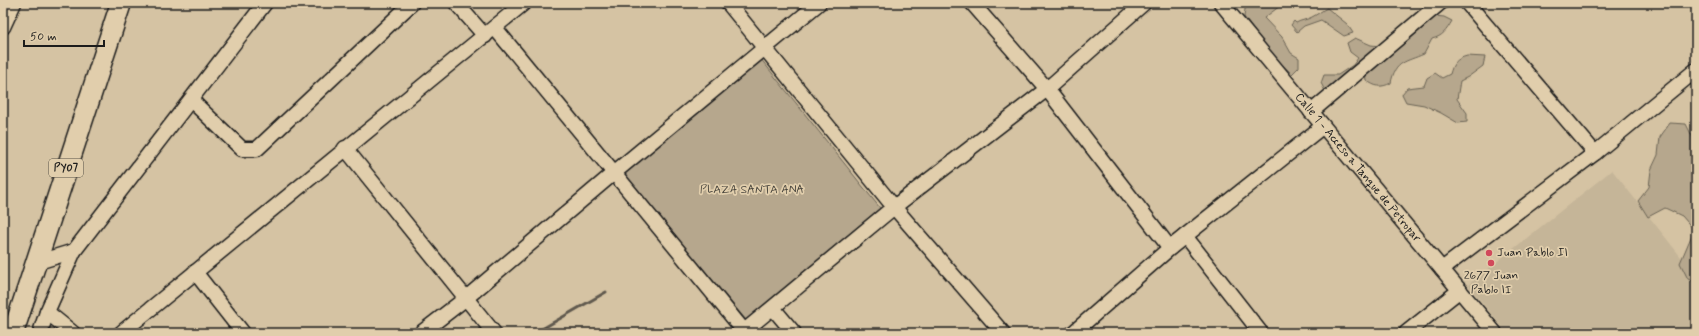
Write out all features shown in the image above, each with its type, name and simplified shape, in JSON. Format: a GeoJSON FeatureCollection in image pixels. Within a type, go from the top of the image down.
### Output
{"type":"FeatureCollection","features":[{"type":"Feature","properties":{"kind":"highway","name":"PY07"},"geometry":{"type":"LineString","coordinates":[[13,333],[121,3]]}},
{"type":"Feature","properties":{"kind":"street"},"geometry":{"type":"LineString","coordinates":[[40,333],[47,312],[74,251],[265,3]]}},
{"type":"Feature","properties":{"kind":"street"},"geometry":{"type":"LineString","coordinates":[[191,100],[242,149],[257,148],[412,3]]}},
{"type":"Feature","properties":{"kind":"street"},"geometry":{"type":"LineString","coordinates":[[456,3],[490,32],[615,172],[743,332],[894,207],[1047,89],[1144,3]]}},
{"type":"Feature","properties":{"kind":"street"},"geometry":{"type":"LineString","coordinates":[[121,333],[345,148],[524,3]]}},
{"type":"Feature","properties":{"kind":"street"},"geometry":{"type":"LineString","coordinates":[[728,3],[766,47],[894,207],[1003,333]]}},
{"type":"Feature","properties":{"kind":"street"},"geometry":{"type":"LineString","coordinates":[[421,333],[465,299],[615,172],[819,3]]}},
{"type":"Feature","properties":{"kind":"street"},"geometry":{"type":"LineString","coordinates":[[972,3],[1047,89],[1170,248]]}},
{"type":"Feature","properties":{"kind":"street","name":"Calle 1 - Acceso a Tanque de Petropar"},"geometry":{"type":"LineString","coordinates":[[1221,3],[1495,333]]}},
{"type":"Feature","properties":{"kind":"street"},"geometry":{"type":"LineString","coordinates":[[1311,112],[1440,3]]}},
{"type":"Feature","properties":{"kind":"street"},"geometry":{"type":"LineString","coordinates":[[1467,3],[1595,153]]}},
{"type":"Feature","properties":{"kind":"street"},"geometry":{"type":"LineString","coordinates":[[3,27],[13,6]]}},
{"type":"Feature","properties":{"kind":"street"},"geometry":{"type":"LineString","coordinates":[[1442,269],[1595,153],[1696,70]]}},
{"type":"Feature","properties":{"kind":"street"},"geometry":{"type":"LineString","coordinates":[[1073,333],[1170,248],[1323,126]]}},
{"type":"Feature","properties":{"kind":"street"},"geometry":{"type":"LineString","coordinates":[[345,148],[465,299],[494,333]]}},
{"type":"Feature","properties":{"kind":"street"},"geometry":{"type":"LineString","coordinates":[[1185,236],[1261,333]]}},
{"type":"Feature","properties":{"kind":"street"},"geometry":{"type":"LineString","coordinates":[[35,263],[74,251]]}},
{"type":"Feature","properties":{"kind":"street"},"geometry":{"type":"LineString","coordinates":[[195,272],[243,333]]}},
{"type":"Feature","properties":{"kind":"street"},"geometry":{"type":"LineString","coordinates":[[1406,333],[1460,290]]}},
{"type":"Feature","properties":{"kind":"street"},"geometry":{"type":"LineString","coordinates":[[773,308],[794,333]]}},
{"type":"Feature","properties":{"kind":"street"},"geometry":{"type":"LineString","coordinates":[[47,312],[73,333]]}},
{"type":"Feature","properties":{"kind":"shaded area"},"geometry":{"type":"Polygon","coordinates":[[[1612,170],[1696,276],[1696,324],[1684,333],[1507,333],[1468,285],[1612,170]]]}},
{"type":"Feature","properties":{"kind":"green space"},"geometry":{"type":"Polygon","coordinates":[[[1250,3],[1284,3],[1264,18],[1282,37],[1291,53],[1299,58],[1299,67],[1292,74],[1272,55],[1244,17],[1245,9],[1250,3]]]}},
{"type":"Feature","properties":{"kind":"green space"},"geometry":{"type":"Polygon","coordinates":[[[1327,8],[1347,24],[1353,33],[1344,36],[1321,20],[1304,26],[1297,32],[1291,25],[1294,21],[1296,23],[1308,19],[1327,8]]]}},
{"type":"Feature","properties":{"kind":"green space"},"geometry":{"type":"Polygon","coordinates":[[[1435,16],[1444,17],[1452,21],[1444,33],[1432,39],[1424,54],[1398,66],[1395,70],[1391,83],[1384,86],[1372,84],[1366,80],[1365,73],[1325,91],[1321,83],[1324,75],[1338,75],[1353,65],[1358,58],[1350,52],[1347,43],[1355,38],[1371,45],[1380,46],[1378,61],[1387,58],[1388,48],[1393,41],[1409,40],[1435,16]]]}},
{"type":"Feature","properties":{"kind":"green space"},"geometry":{"type":"Polygon","coordinates":[[[1467,56],[1485,57],[1483,66],[1460,81],[1457,99],[1467,113],[1467,122],[1458,123],[1424,105],[1406,102],[1402,94],[1407,88],[1424,86],[1427,78],[1435,73],[1442,78],[1450,74],[1452,67],[1456,62],[1467,56]]]}},
{"type":"Feature","properties":{"kind":"green space","name":"PLAZA SANTA ANA"},"geometry":{"type":"Polygon","coordinates":[[[760,58],[880,208],[746,320],[623,172],[760,58]]]}},
{"type":"Feature","properties":{"kind":"green space"},"geometry":{"type":"Polygon","coordinates":[[[1670,123],[1686,124],[1694,140],[1696,139],[1696,283],[1688,279],[1680,263],[1694,230],[1682,216],[1665,208],[1648,217],[1638,201],[1649,187],[1651,170],[1658,155],[1660,137],[1670,123]]]}},
{"type":"Feature","properties":{"kind":"waterway"},"geometry":{"type":"LineString","coordinates":[[535,333],[606,292]]}},
{"type":"Feature","properties":{"kind":"place","name":"Juan Pablo II"},"geometry":{"type":"Point","coordinates":[1489,253]}},
{"type":"Feature","properties":{"kind":"place","name":"2677 Juan Pablo II"},"geometry":{"type":"Point","coordinates":[1491,263]}}]}
